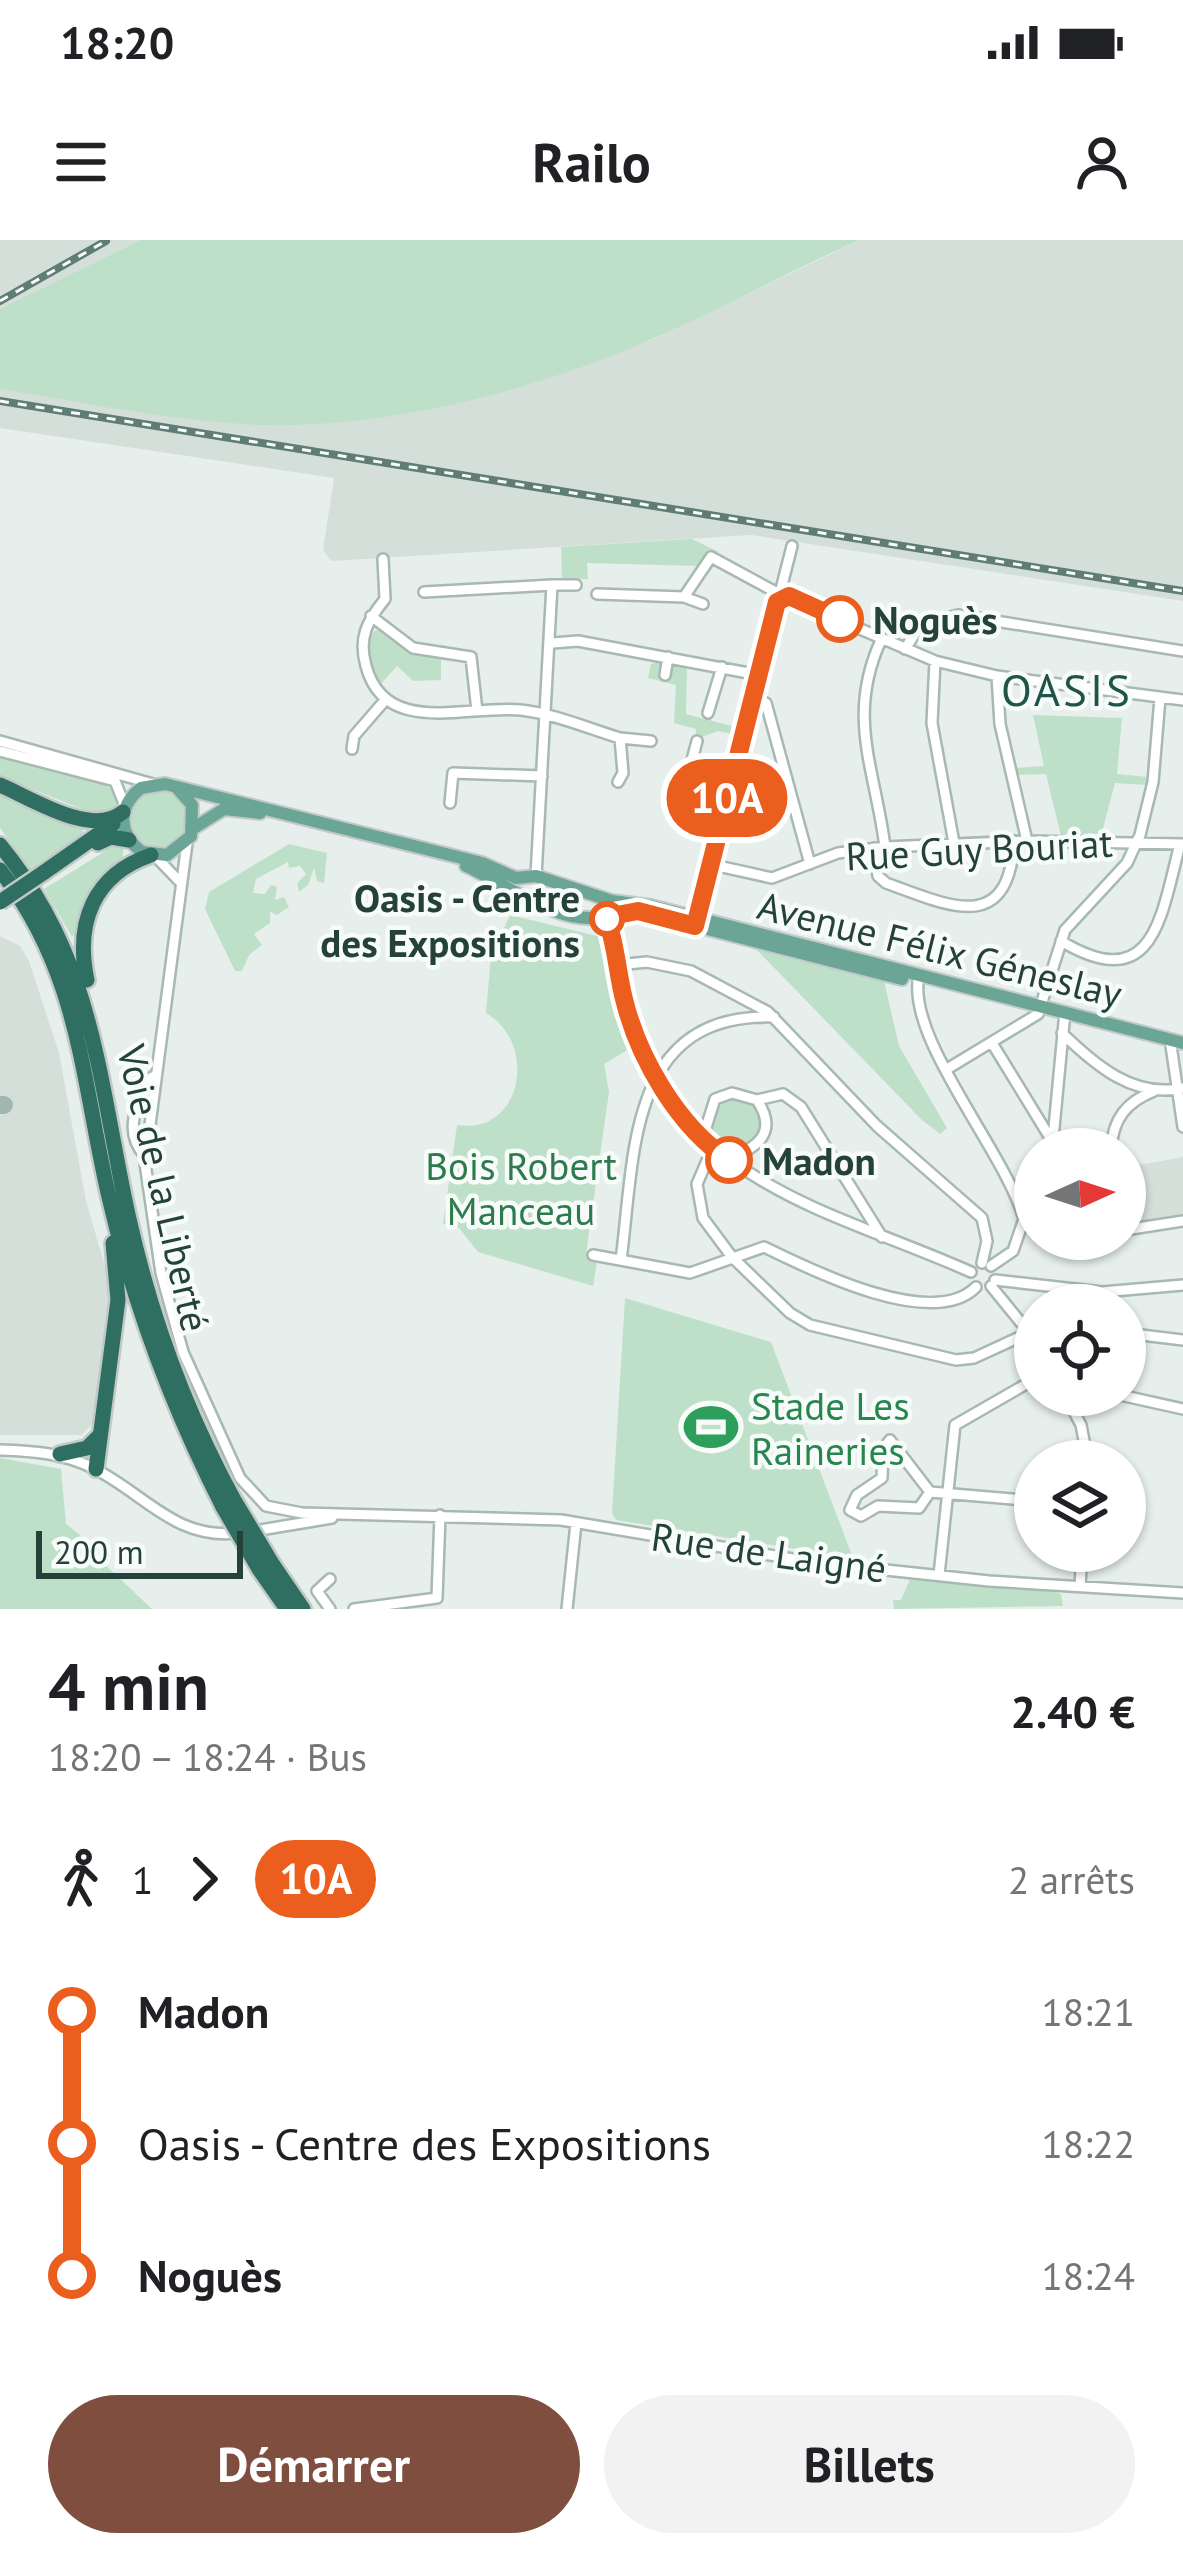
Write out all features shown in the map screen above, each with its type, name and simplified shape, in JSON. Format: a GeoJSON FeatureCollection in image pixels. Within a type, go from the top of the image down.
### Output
{"type":"FeatureCollection","features":[{"type":"Feature","properties":{"kind":"highway"},"geometry":{"type":"LineString","coordinates":[[0,785],[90,821],[110,821],[124,809]]}},
{"type":"Feature","properties":{"kind":"highway"},"geometry":{"type":"LineString","coordinates":[[1,906],[124,809]]}},
{"type":"Feature","properties":{"kind":"highway"},"geometry":{"type":"LineString","coordinates":[[44,875],[106,839],[128,840]]}},
{"type":"Feature","properties":{"kind":"highway","name":"Voie de la Liberté"},"geometry":{"type":"LineString","coordinates":[[0,845],[62,937],[92,1024],[154,1312],[228,1503]]}},
{"type":"Feature","properties":{"kind":"highway"},"geometry":{"type":"LineString","coordinates":[[107,1100],[82,954],[84,922],[110,876],[153,855]]}},
{"type":"Feature","properties":{"kind":"highway","name":"Voie de la Liberté"},"geometry":{"type":"LineString","coordinates":[[0,869],[38,928],[71,1003],[107,1192],[159,1370],[287,1609]]}},
{"type":"Feature","properties":{"kind":"highway"},"geometry":{"type":"LineString","coordinates":[[96,1469],[118,1300],[107,1192]]}},
{"type":"Feature","properties":{"kind":"highway"},"geometry":{"type":"LineString","coordinates":[[60,1454],[86,1448],[100,1436]]}},
{"type":"Feature","properties":{"kind":"highway","name":"Voie de la Liberté"},"geometry":{"type":"LineString","coordinates":[[266,1567],[303,1609]]}},
{"type":"Feature","properties":{"kind":"main road"},"geometry":{"type":"LineString","coordinates":[[153,784],[177,788],[325,821],[516,878],[536,876],[610,910],[562,911],[513,893],[456,862],[255,812],[217,811],[194,828],[187,843],[153,855],[128,840],[124,809],[153,784]]}},
{"type":"Feature","properties":{"kind":"main road"},"geometry":{"type":"LineString","coordinates":[[177,788],[192,806],[194,828]]}},
{"type":"Feature","properties":{"kind":"main road"},"geometry":{"type":"LineString","coordinates":[[513,893],[516,878]]}},
{"type":"Feature","properties":{"kind":"main road","name":"Avenue Félix Géneslay"},"geometry":{"type":"LineString","coordinates":[[610,910],[696,922],[1040,1010],[1063,1022],[1176,1045]]}},
{"type":"Feature","properties":{"kind":"street"},"geometry":{"type":"LineString","coordinates":[[696,922],[752,698],[783,596],[792,546]]}},
{"type":"Feature","properties":{"kind":"street"},"geometry":{"type":"LineString","coordinates":[[684,596],[711,556],[783,596],[935,661],[997,676],[1183,700]]}},
{"type":"Feature","properties":{"kind":"street"},"geometry":{"type":"LineString","coordinates":[[383,559],[385,599],[371,616],[361,649],[369,677],[386,699],[429,714],[543,714],[620,738],[652,741]]}},
{"type":"Feature","properties":{"kind":"street"},"geometry":{"type":"LineString","coordinates":[[536,876],[543,714],[553,644],[552,585]]}},
{"type":"Feature","properties":{"kind":"street"},"geometry":{"type":"LineString","coordinates":[[424,592],[577,585]]}},
{"type":"Feature","properties":{"kind":"street"},"geometry":{"type":"LineString","coordinates":[[598,594],[684,596],[703,604]]}},
{"type":"Feature","properties":{"kind":"street"},"geometry":{"type":"LineString","coordinates":[[905,649],[921,623],[958,615],[1183,651]]}},
{"type":"Feature","properties":{"kind":"street"},"geometry":{"type":"LineString","coordinates":[[371,616],[413,648],[471,657],[476,711]]}},
{"type":"Feature","properties":{"kind":"street"},"geometry":{"type":"LineString","coordinates":[[881,640],[867,671],[861,726],[879,847],[878,876],[946,905],[974,907],[995,902],[1004,892],[1013,841]]}},
{"type":"Feature","properties":{"kind":"street"},"geometry":{"type":"LineString","coordinates":[[553,644],[578,641],[759,675]]}},
{"type":"Feature","properties":{"kind":"street"},"geometry":{"type":"LineString","coordinates":[[665,675],[668,657]]}},
{"type":"Feature","properties":{"kind":"street"},"geometry":{"type":"LineString","coordinates":[[935,661],[932,722],[954,843]]}},
{"type":"Feature","properties":{"kind":"street"},"geometry":{"type":"LineString","coordinates":[[709,713],[722,667]]}},
{"type":"Feature","properties":{"kind":"street"},"geometry":{"type":"LineString","coordinates":[[997,676],[1000,724],[1028,841]]}},
{"type":"Feature","properties":{"kind":"street"},"geometry":{"type":"LineString","coordinates":[[752,698],[766,703],[810,864]]}},
{"type":"Feature","properties":{"kind":"street"},"geometry":{"type":"LineString","coordinates":[[947,1069],[1040,1010],[1061,941],[1074,918],[1127,863],[1153,782],[1160,698]]}},
{"type":"Feature","properties":{"kind":"street"},"geometry":{"type":"LineString","coordinates":[[352,749],[354,736],[386,699]]}},
{"type":"Feature","properties":{"kind":"street"},"geometry":{"type":"LineString","coordinates":[[618,782],[623,773],[620,738]]}},
{"type":"Feature","properties":{"kind":"street"},"geometry":{"type":"LineString","coordinates":[[0,741],[153,784]]}},
{"type":"Feature","properties":{"kind":"street"},"geometry":{"type":"LineString","coordinates":[[685,825],[678,813],[697,741]]}},
{"type":"Feature","properties":{"kind":"street"},"geometry":{"type":"LineString","coordinates":[[0,751],[115,781],[124,809]]}},
{"type":"Feature","properties":{"kind":"street"},"geometry":{"type":"LineString","coordinates":[[450,803],[453,773],[542,776]]}},
{"type":"Feature","properties":{"kind":"street"},"geometry":{"type":"LineString","coordinates":[[686,784],[727,797]]}},
{"type":"Feature","properties":{"kind":"street","name":"Rue Guy Bouriat"},"geometry":{"type":"LineString","coordinates":[[709,864],[772,878],[879,847],[1013,841],[1182,844]]}},
{"type":"Feature","properties":{"kind":"street"},"geometry":{"type":"LineString","coordinates":[[187,843],[145,1156],[161,1273],[183,1352],[241,1478],[266,1506],[284,1512],[355,1514]]}},
{"type":"Feature","properties":{"kind":"street"},"geometry":{"type":"LineString","coordinates":[[1061,941],[1084,956],[1113,963],[1135,958],[1155,926],[1182,844]]}},
{"type":"Feature","properties":{"kind":"street"},"geometry":{"type":"LineString","coordinates":[[153,855],[172,868],[180,887]]}},
{"type":"Feature","properties":{"kind":"street"},"geometry":{"type":"LineString","coordinates":[[610,910],[617,965],[635,1033],[654,1072],[712,1149],[791,1200],[971,1272],[1014,1248]]}},
{"type":"Feature","properties":{"kind":"street"},"geometry":{"type":"LineString","coordinates":[[617,965],[647,962],[691,971],[736,991],[774,1017],[877,1126],[982,1218],[993,1282],[1014,1309]]}},
{"type":"Feature","properties":{"kind":"street"},"geometry":{"type":"LineString","coordinates":[[918,979],[923,1028],[1014,1185]]}},
{"type":"Feature","properties":{"kind":"street"},"geometry":{"type":"LineString","coordinates":[[621,1260],[642,1105],[654,1072],[713,1028],[774,1017]]}},
{"type":"Feature","properties":{"kind":"street"},"geometry":{"type":"LineString","coordinates":[[1063,1022],[1107,1072],[1154,1091]]}},
{"type":"Feature","properties":{"kind":"street"},"geometry":{"type":"LineString","coordinates":[[1054,1128],[1063,1022]]}},
{"type":"Feature","properties":{"kind":"street"},"geometry":{"type":"LineString","coordinates":[[992,1043],[1042,1128]]}},
{"type":"Feature","properties":{"kind":"street"},"geometry":{"type":"LineString","coordinates":[[1176,1045],[1183,1127]]}},
{"type":"Feature","properties":{"kind":"street"},"geometry":{"type":"LineString","coordinates":[[145,1156],[135,1143],[135,1110],[154,1072]]}},
{"type":"Feature","properties":{"kind":"street"},"geometry":{"type":"LineString","coordinates":[[1116,1128],[1130,1102],[1154,1091],[1179,1089]]}},
{"type":"Feature","properties":{"kind":"street"},"geometry":{"type":"LineString","coordinates":[[703,1138],[707,1111],[715,1099],[733,1093],[757,1100],[783,1094],[801,1107],[882,1237]]}},
{"type":"Feature","properties":{"kind":"street"},"geometry":{"type":"LineString","coordinates":[[729,1160],[751,1152],[764,1138],[766,1119],[757,1100]]}},
{"type":"Feature","properties":{"kind":"street"},"geometry":{"type":"LineString","coordinates":[[135,1110],[152,1113]]}},
{"type":"Feature","properties":{"kind":"street"},"geometry":{"type":"LineString","coordinates":[[712,1149],[700,1169],[698,1199],[713,1235],[790,1313],[810,1325],[956,1360],[1014,1342]]}},
{"type":"Feature","properties":{"kind":"street"},"geometry":{"type":"LineString","coordinates":[[1146,1227],[1183,1222]]}},
{"type":"Feature","properties":{"kind":"street"},"geometry":{"type":"LineString","coordinates":[[593,1256],[689,1273],[764,1247],[844,1283],[934,1304],[957,1301],[993,1282],[1015,1284]]}},
{"type":"Feature","properties":{"kind":"street"},"geometry":{"type":"LineString","coordinates":[[971,1272],[976,1287]]}},
{"type":"Feature","properties":{"kind":"street"},"geometry":{"type":"LineString","coordinates":[[1146,1288],[1183,1285]]}},
{"type":"Feature","properties":{"kind":"street"},"geometry":{"type":"LineString","coordinates":[[1146,1336],[1183,1340]]}},
{"type":"Feature","properties":{"kind":"street"},"geometry":{"type":"LineString","coordinates":[[939,1575],[956,1425],[1014,1391]]}},
{"type":"Feature","properties":{"kind":"street"},"geometry":{"type":"LineString","coordinates":[[1146,1401],[1183,1409]]}},
{"type":"Feature","properties":{"kind":"street"},"geometry":{"type":"LineString","coordinates":[[931,1492],[919,1508],[888,1505],[861,1516],[850,1510],[857,1495],[882,1478],[883,1449],[890,1440],[931,1492],[1014,1499]]}},
{"type":"Feature","properties":{"kind":"street"},"geometry":{"type":"LineString","coordinates":[[0,1450],[60,1454],[96,1469],[192,1531],[264,1530],[355,1514]]}},
{"type":"Feature","properties":{"kind":"street"},"geometry":{"type":"LineString","coordinates":[[264,1530],[266,1506]]}},
{"type":"Feature","properties":{"kind":"street","name":"Rue de Laigné"},"geometry":{"type":"LineString","coordinates":[[355,1514],[576,1522],[811,1562],[1183,1593]]}},
{"type":"Feature","properties":{"kind":"street"},"geometry":{"type":"LineString","coordinates":[[354,1609],[437,1598],[440,1515]]}},
{"type":"Feature","properties":{"kind":"street"},"geometry":{"type":"LineString","coordinates":[[567,1609],[576,1522]]}},
{"type":"Feature","properties":{"kind":"street"},"geometry":{"type":"LineString","coordinates":[[1080,1587],[1081,1572]]}},
{"type":"Feature","properties":{"kind":"street"},"geometry":{"type":"LineString","coordinates":[[330,1579],[317,1591],[330,1609]]}},
{"type":"Feature","properties":{"kind":"shaded area"},"geometry":{"type":"Polygon","coordinates":[[[0,240],[140,240],[0,309],[0,240]]]}},
{"type":"Feature","properties":{"kind":"shaded area"},"geometry":{"type":"Polygon","coordinates":[[[860,240],[1183,240],[1183,601],[751,535],[331,561],[323,550],[334,478],[0,428],[0,389],[264,425],[370,417],[466,399],[651,340],[860,240]]]}},
{"type":"Feature","properties":{"kind":"shaded area"},"geometry":{"type":"Polygon","coordinates":[[[0,936],[20,946],[29,961],[59,1053],[86,1201],[110,1283],[96,1421],[81,1435],[0,1435],[0,936]]]}},
{"type":"Feature","properties":{"kind":"shaded area"},"geometry":{"type":"Polygon","coordinates":[[[1183,1157],[1183,1217],[1146,1222],[1146,1164],[1183,1157]]]}},
{"type":"Feature","properties":{"kind":"green space"},"geometry":{"type":"Polygon","coordinates":[[[140,240],[860,240],[609,357],[513,389],[413,413],[263,425],[131,411],[0,389],[0,309],[140,240]]]}},
{"type":"Feature","properties":{"kind":"green space"},"geometry":{"type":"Polygon","coordinates":[[[692,539],[719,552],[708,553],[698,566],[587,563],[588,579],[562,579],[561,547],[692,539]]]}},
{"type":"Feature","properties":{"kind":"green space"},"geometry":{"type":"Polygon","coordinates":[[[378,629],[413,652],[441,655],[441,680],[413,681],[397,666],[379,686],[366,648],[369,635],[378,629]]]}},
{"type":"Feature","properties":{"kind":"green space"},"geometry":{"type":"Polygon","coordinates":[[[663,661],[687,669],[686,714],[740,728],[737,735],[718,731],[696,739],[696,729],[674,723],[676,685],[648,678],[651,664],[663,661]]]}},
{"type":"Feature","properties":{"kind":"green space"},"geometry":{"type":"Polygon","coordinates":[[[1033,715],[1122,718],[1117,774],[1148,777],[1146,785],[1115,783],[1101,836],[1061,836],[1046,774],[1016,775],[1015,768],[1044,766],[1033,715]]]}},
{"type":"Feature","properties":{"kind":"green space"},"geometry":{"type":"Polygon","coordinates":[[[0,757],[101,782],[115,791],[117,809],[101,817],[0,776],[0,757]]]}},
{"type":"Feature","properties":{"kind":"green space"},"geometry":{"type":"Polygon","coordinates":[[[159,791],[180,799],[188,820],[180,841],[159,849],[138,841],[130,820],[138,799],[159,791]]]}},
{"type":"Feature","properties":{"kind":"green space"},"geometry":{"type":"Polygon","coordinates":[[[0,794],[83,827],[84,838],[34,875],[0,828],[0,794]]]}},
{"type":"Feature","properties":{"kind":"green space"},"geometry":{"type":"Polygon","coordinates":[[[289,844],[327,853],[324,883],[317,881],[314,868],[308,885],[299,892],[297,883],[306,874],[300,866],[289,868],[288,862],[256,879],[253,893],[265,894],[271,885],[277,887],[275,900],[284,897],[289,907],[277,915],[270,912],[270,923],[254,934],[262,945],[249,955],[242,971],[235,971],[205,909],[209,892],[289,844]]]}},
{"type":"Feature","properties":{"kind":"green space"},"geometry":{"type":"Polygon","coordinates":[[[115,845],[123,846],[123,861],[72,937],[44,889],[115,845]]]}},
{"type":"Feature","properties":{"kind":"green space","name":"Bois Robert Manceau"},"geometry":{"type":"Polygon","coordinates":[[[510,915],[601,937],[634,1046],[604,1064],[609,1092],[586,1254],[597,1261],[593,1286],[478,1252],[459,1228],[443,1224],[457,1125],[479,1124],[497,1116],[516,1084],[513,1045],[486,1013],[491,956],[510,915]]]}},
{"type":"Feature","properties":{"kind":"green space"},"geometry":{"type":"Polygon","coordinates":[[[756,949],[884,981],[899,1046],[947,1128],[940,1134],[922,1120],[756,949]]]}},
{"type":"Feature","properties":{"kind":"green space"},"geometry":{"type":"Polygon","coordinates":[[[735,1097],[754,1105],[762,1124],[754,1143],[735,1151],[716,1143],[708,1124],[716,1105],[735,1097]]]}},
{"type":"Feature","properties":{"kind":"green space","name":"Stade Les Raineries"},"geometry":{"type":"Polygon","coordinates":[[[625,1298],[771,1342],[853,1558],[616,1520],[612,1513],[625,1298]]]}},
{"type":"Feature","properties":{"kind":"green space"},"geometry":{"type":"Polygon","coordinates":[[[0,1458],[61,1469],[66,1524],[103,1553],[98,1558],[152,1609],[0,1609],[0,1458]]]}},
{"type":"Feature","properties":{"kind":"green space"},"geometry":{"type":"Polygon","coordinates":[[[911,1577],[1052,1591],[1061,1594],[1063,1606],[894,1609],[893,1600],[901,1600],[911,1577]]]}},
{"type":"Feature","properties":{"kind":"railway"},"geometry":{"type":"LineString","coordinates":[[0,301],[106,241]]}},
{"type":"Feature","properties":{"kind":"railway"},"geometry":{"type":"LineString","coordinates":[[0,401],[1183,591]]}},
{"type":"Feature","properties":{"kind":"bus line","name":"10A"},"geometry":{"type":"LineString","coordinates":[[729,1160],[712,1149],[650,1065],[624,999],[606,917],[638,911],[695,926],[777,602],[789,596],[840,619]]}},
{"type":"Feature","properties":{"kind":"place","name":"Noguès"},"geometry":{"type":"Point","coordinates":[840,619]}},
{"type":"Feature","properties":{"kind":"place","name":"Oasis - Centre des Expositions"},"geometry":{"type":"Point","coordinates":[607,919]}},
{"type":"Feature","properties":{"kind":"place","name":"Madon"},"geometry":{"type":"Point","coordinates":[729,1160]}},
{"type":"Feature","properties":{"kind":"place","name":"Stade Les Raineries"},"geometry":{"type":"Point","coordinates":[711,1427]}},
{"type":"Feature","properties":{"kind":"district","name":"OASIS"},"geometry":{"type":"Point","coordinates":[1067,689]}}]}
